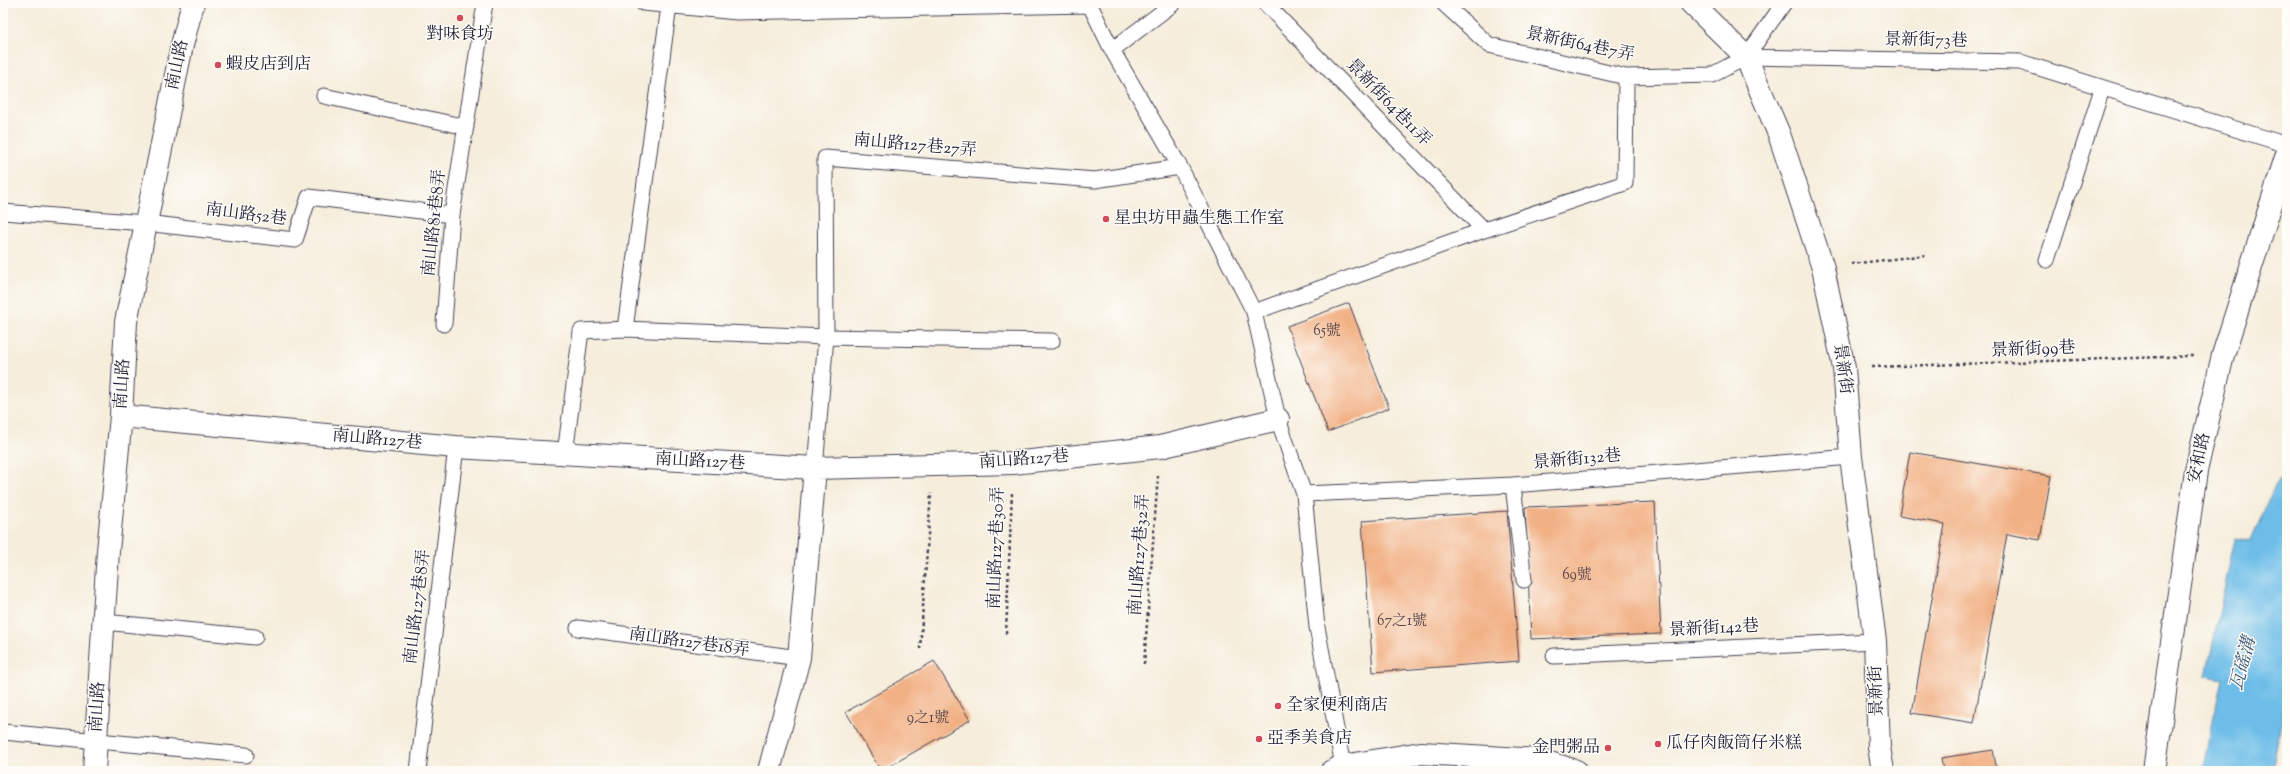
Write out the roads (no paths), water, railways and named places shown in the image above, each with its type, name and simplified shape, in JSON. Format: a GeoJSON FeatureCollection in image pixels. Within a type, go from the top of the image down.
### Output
{"type":"FeatureCollection","features":[{"type":"Feature","properties":{"kind":"street","name":"南山路"},"geometry":{"type":"LineString","coordinates":[[94,771],[108,551],[120,416],[126,322],[182,45],[193,3]]}},
{"type":"Feature","properties":{"kind":"street","name":"景新街"},"geometry":{"type":"LineString","coordinates":[[1691,3],[1746,56],[1779,134],[1823,268],[1844,368],[1852,457],[1875,641],[1879,747],[1883,771]]}},
{"type":"Feature","properties":{"kind":"street","name":"安和路"},"geometry":{"type":"LineString","coordinates":[[2154,771],[2196,472],[2223,355],[2287,154]]}},
{"type":"Feature","properties":{"kind":"street","name":"南山路127巷"},"geometry":{"type":"LineString","coordinates":[[120,416],[456,447],[815,468],[1013,463],[1160,447],[1278,419]]}},
{"type":"Feature","properties":{"kind":"street"},"geometry":{"type":"LineString","coordinates":[[769,771],[799,658],[815,468]]}},
{"type":"Feature","properties":{"kind":"street"},"geometry":{"type":"LineString","coordinates":[[1338,769],[1421,753],[1540,760],[1576,771]]}},
{"type":"Feature","properties":{"kind":"lane","name":"南山路81巷8弄"},"geometry":{"type":"LineString","coordinates":[[444,324],[452,215],[485,3]]}},
{"type":"Feature","properties":{"kind":"lane"},"geometry":{"type":"LineString","coordinates":[[643,3],[738,12],[763,7],[1090,5],[1112,50],[1180,167],[1254,312],[1278,419],[1304,494],[1317,627],[1338,769]]}},
{"type":"Feature","properties":{"kind":"lane"},"geometry":{"type":"LineString","coordinates":[[1112,50],[1174,3]]}},
{"type":"Feature","properties":{"kind":"lane","name":"景新街64巷11弄"},"geometry":{"type":"LineString","coordinates":[[1265,3],[1484,230]]}},
{"type":"Feature","properties":{"kind":"lane","name":"景新街64巷7弄"},"geometry":{"type":"LineString","coordinates":[[1443,3],[1489,45],[1626,77],[1712,75],[1746,56]]}},
{"type":"Feature","properties":{"kind":"lane"},"geometry":{"type":"LineString","coordinates":[[1746,56],[1784,3]]}},
{"type":"Feature","properties":{"kind":"lane"},"geometry":{"type":"LineString","coordinates":[[625,330],[670,6]]}},
{"type":"Feature","properties":{"kind":"lane","name":"景新街73巷"},"geometry":{"type":"LineString","coordinates":[[1746,56],[2020,62],[2102,89],[2287,144]]}},
{"type":"Feature","properties":{"kind":"lane"},"geometry":{"type":"LineString","coordinates":[[1254,312],[1484,230],[1625,183],[1626,77]]}},
{"type":"Feature","properties":{"kind":"lane"},"geometry":{"type":"LineString","coordinates":[[2047,260],[2102,89]]}},
{"type":"Feature","properties":{"kind":"lane"},"geometry":{"type":"LineString","coordinates":[[324,96],[466,126]]}},
{"type":"Feature","properties":{"kind":"lane","name":"南山路127巷27弄"},"geometry":{"type":"LineString","coordinates":[[815,468],[826,337],[825,158],[1095,180],[1180,167]]}},
{"type":"Feature","properties":{"kind":"lane","name":"南山路52巷"},"geometry":{"type":"LineString","coordinates":[[3,212],[145,223],[295,240],[309,197],[452,215]]}},
{"type":"Feature","properties":{"kind":"lane"},"geometry":{"type":"LineString","coordinates":[[564,454],[581,331],[625,330],[826,337],[1052,341]]}},
{"type":"Feature","properties":{"kind":"lane","name":"南山路127巷8弄"},"geometry":{"type":"LineString","coordinates":[[418,771],[456,447]]}},
{"type":"Feature","properties":{"kind":"lane","name":"景新街132巷"},"geometry":{"type":"LineString","coordinates":[[1304,494],[1513,485],[1852,457]]}},
{"type":"Feature","properties":{"kind":"lane"},"geometry":{"type":"LineString","coordinates":[[1513,485],[1524,580]]}},
{"type":"Feature","properties":{"kind":"lane"},"geometry":{"type":"LineString","coordinates":[[104,622],[255,637]]}},
{"type":"Feature","properties":{"kind":"lane","name":"南山路127巷18弄"},"geometry":{"type":"LineString","coordinates":[[578,628],[799,658]]}},
{"type":"Feature","properties":{"kind":"lane","name":"景新街142巷"},"geometry":{"type":"LineString","coordinates":[[1554,656],[1875,641]]}},
{"type":"Feature","properties":{"kind":"lane"},"geometry":{"type":"LineString","coordinates":[[3,732],[96,739],[246,754]]}},
{"type":"Feature","properties":{"kind":"water","name":"瓦磘溝"},"geometry":{"type":"Polygon","coordinates":[[[2287,468],[2287,691],[2272,771],[2202,771],[2222,679],[2206,676],[2235,538],[2251,541],[2276,483],[2287,468]]]}},
{"type":"Feature","properties":{"kind":"place","name":"對味食坊"},"geometry":{"type":"Point","coordinates":[460,18]}},
{"type":"Feature","properties":{"kind":"place","name":"蝦皮店到店"},"geometry":{"type":"Point","coordinates":[218,65]}},
{"type":"Feature","properties":{"kind":"place","name":"星虫坊甲蟲生態工作室"},"geometry":{"type":"Point","coordinates":[1106,219]}},
{"type":"Feature","properties":{"kind":"place","name":"全家便利商店"},"geometry":{"type":"Point","coordinates":[1278,706]}},
{"type":"Feature","properties":{"kind":"place","name":"亞季美食店"},"geometry":{"type":"Point","coordinates":[1259,739]}},
{"type":"Feature","properties":{"kind":"place","name":"瓜仔肉飯筒仔米糕"},"geometry":{"type":"Point","coordinates":[1658,744]}},
{"type":"Feature","properties":{"kind":"place","name":"金門粥品"},"geometry":{"type":"Point","coordinates":[1608,748]}}]}
